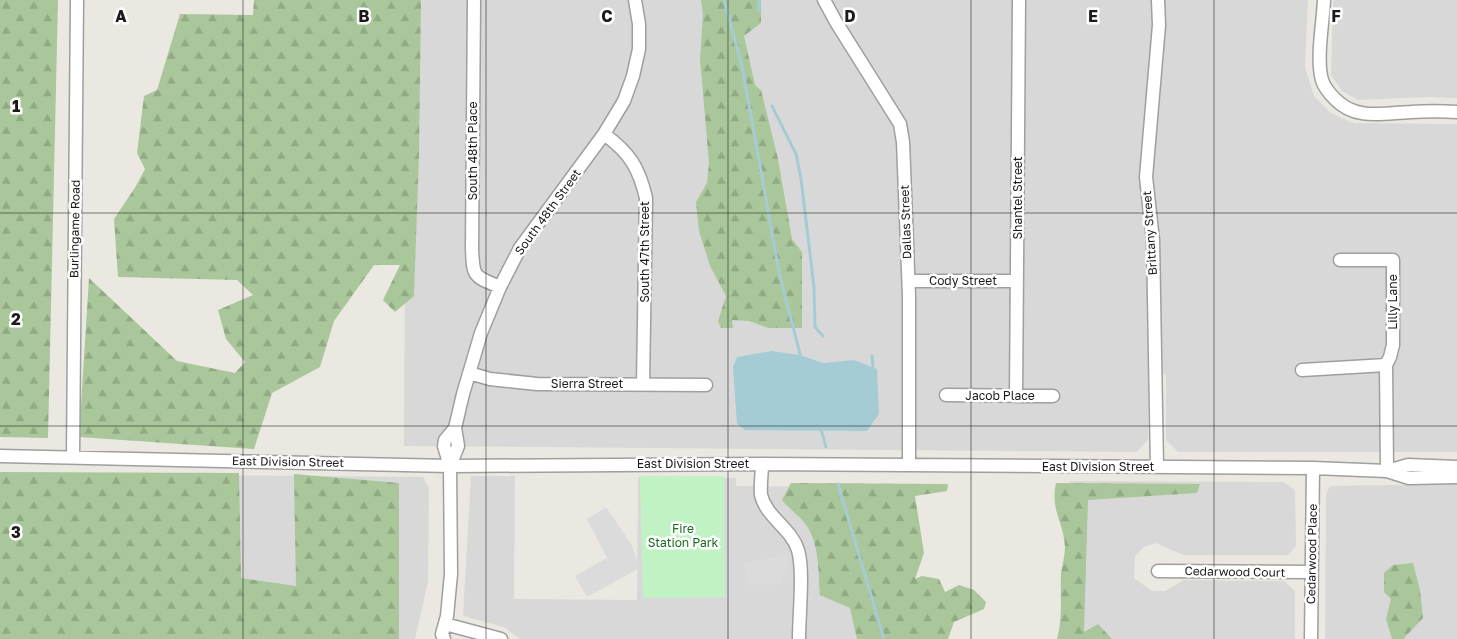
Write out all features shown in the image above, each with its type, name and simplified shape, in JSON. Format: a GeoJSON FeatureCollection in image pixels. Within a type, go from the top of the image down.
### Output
{"type":"FeatureCollection","features":[{"type":"Feature","properties":{"kind":"street","name":"Burlingame Road"},"geometry":{"type":"LineString","coordinates":[[73,457],[77,0]]}},
{"type":"Feature","properties":{"kind":"street","name":"South 48th Place"},"geometry":{"type":"LineString","coordinates":[[474,0],[473,270],[478,277],[500,287]]}},
{"type":"Feature","properties":{"kind":"street","name":"South 48th Street"},"geometry":{"type":"LineString","coordinates":[[441,634],[451,574],[450,466],[458,446],[455,428],[481,333],[500,287],[520,248],[604,134],[624,101],[634,76],[639,48],[639,24],[635,0]]}},
{"type":"Feature","properties":{"kind":"street","name":"Dallas Street"},"geometry":{"type":"LineString","coordinates":[[824,0],[900,124],[903,142],[909,281],[909,466]]}},
{"type":"Feature","properties":{"kind":"street","name":"Shantel Street"},"geometry":{"type":"LineString","coordinates":[[1016,396],[1019,0]]}},
{"type":"Feature","properties":{"kind":"street","name":"Brittany Street"},"geometry":{"type":"LineString","coordinates":[[1157,467],[1153,240],[1146,178],[1159,25],[1158,0]]}},
{"type":"Feature","properties":{"kind":"street"},"geometry":{"type":"LineString","coordinates":[[1324,0],[1320,65],[1322,82],[1330,95],[1339,104],[1352,111],[1367,115],[1410,112],[1457,112]]}},
{"type":"Feature","properties":{"kind":"street","name":"South 47th Street"},"geometry":{"type":"LineString","coordinates":[[604,134],[629,157],[640,176],[646,198],[643,384]]}},
{"type":"Feature","properties":{"kind":"street","name":"Lilly Lane"},"geometry":{"type":"LineString","coordinates":[[1340,260],[1393,260],[1393,345],[1386,365],[1387,471]]}},
{"type":"Feature","properties":{"kind":"street","name":"Cody Street"},"geometry":{"type":"LineString","coordinates":[[909,281],[1017,281]]}},
{"type":"Feature","properties":{"kind":"street"},"geometry":{"type":"LineString","coordinates":[[1302,370],[1386,365]]}},
{"type":"Feature","properties":{"kind":"street","name":"Sierra Street"},"geometry":{"type":"LineString","coordinates":[[469,373],[490,379],[537,384],[706,385]]}},
{"type":"Feature","properties":{"kind":"street","name":"Jacob Place"},"geometry":{"type":"LineString","coordinates":[[946,395],[1053,396]]}},
{"type":"Feature","properties":{"kind":"street","name":"East Division Street"},"geometry":{"type":"LineString","coordinates":[[0,456],[450,466],[762,464],[1313,468],[1387,471],[1409,478],[1457,477]]}},
{"type":"Feature","properties":{"kind":"street"},"geometry":{"type":"LineString","coordinates":[[762,464],[762,495],[767,508],[791,536],[798,550],[800,568],[799,639]]}},
{"type":"Feature","properties":{"kind":"street","name":"East Division Street"},"geometry":{"type":"LineString","coordinates":[[1387,471],[1408,464],[1457,467]]}},
{"type":"Feature","properties":{"kind":"street","name":"Cedarwood Place"},"geometry":{"type":"LineString","coordinates":[[1311,639],[1313,468]]}},
{"type":"Feature","properties":{"kind":"street","name":"Cedarwood Court"},"geometry":{"type":"LineString","coordinates":[[1158,571],[1312,572]]}},
{"type":"Feature","properties":{"kind":"street"},"geometry":{"type":"LineString","coordinates":[[441,634],[501,639]]}},
{"type":"Feature","properties":{"kind":"shaded area"},"geometry":{"type":"Polygon","coordinates":[[[406,0],[1308,0],[1305,67],[1314,96],[1331,113],[1353,123],[1457,124],[1457,452],[1178,452],[1166,440],[1166,374],[1148,374],[1148,440],[1137,452],[404,446],[406,0]]]}},
{"type":"Feature","properties":{"kind":"shaded area"},"geometry":{"type":"Polygon","coordinates":[[[1333,0],[1457,0],[1457,98],[1427,97],[1358,100],[1342,91],[1331,75],[1333,0]]]}},
{"type":"Feature","properties":{"kind":"shaded area"},"geometry":{"type":"Polygon","coordinates":[[[0,473],[423,477],[429,488],[428,581],[415,639],[0,639],[0,473]]]}},
{"type":"Feature","properties":{"kind":"shaded area"},"geometry":{"type":"Polygon","coordinates":[[[471,476],[515,476],[514,599],[637,600],[638,477],[736,478],[736,486],[905,487],[904,639],[520,639],[504,627],[463,616],[471,476]]]}},
{"type":"Feature","properties":{"kind":"shaded area"},"geometry":{"type":"Polygon","coordinates":[[[1070,481],[1284,482],[1295,490],[1296,546],[1288,555],[1183,555],[1156,543],[1144,547],[1135,556],[1134,578],[1152,591],[1165,591],[1184,580],[1284,581],[1295,591],[1295,639],[1069,639],[1070,481]]]}},
{"type":"Feature","properties":{"kind":"shaded area"},"geometry":{"type":"Polygon","coordinates":[[[1457,484],[1457,639],[1325,639],[1326,494],[1330,486],[1457,484]]]}},
{"type":"Feature","properties":{"kind":"shaded area"},"geometry":{"type":"Polygon","coordinates":[[[606,507],[631,544],[638,562],[636,570],[587,597],[575,576],[607,558],[587,519],[606,507]]]}},
{"type":"Feature","properties":{"kind":"shaded area"},"geometry":{"type":"Polygon","coordinates":[[[786,555],[788,564],[787,576],[783,577],[782,584],[749,585],[744,563],[786,555]]]}},
{"type":"Feature","properties":{"kind":"green space"},"geometry":{"type":"Polygon","coordinates":[[[0,0],[58,0],[48,438],[0,437],[0,0]]]}},
{"type":"Feature","properties":{"kind":"green space"},"geometry":{"type":"Polygon","coordinates":[[[254,0],[421,0],[419,154],[414,296],[395,312],[383,300],[400,265],[374,265],[334,321],[320,367],[272,393],[254,449],[79,437],[89,278],[177,361],[235,373],[245,362],[226,339],[218,310],[253,295],[237,280],[118,277],[114,219],[145,169],[137,153],[144,96],[157,90],[180,14],[253,15],[254,0]]]}},
{"type":"Feature","properties":{"kind":"green space"},"geometry":{"type":"Polygon","coordinates":[[[701,0],[761,0],[761,23],[744,36],[755,85],[761,90],[778,159],[792,239],[802,252],[802,328],[768,328],[749,321],[732,320],[733,328],[721,328],[718,321],[726,296],[710,266],[699,231],[696,202],[707,183],[709,163],[700,59],[703,14],[701,0]]]}},
{"type":"Feature","properties":{"kind":"green space"},"geometry":{"type":"Polygon","coordinates":[[[0,472],[239,473],[241,578],[296,586],[294,474],[399,483],[399,639],[0,639],[0,472]]]}},
{"type":"Feature","properties":{"kind":"green space","name":"Fire Station Park"},"geometry":{"type":"Polygon","coordinates":[[[640,476],[724,476],[725,597],[643,598],[640,476]]]}},
{"type":"Feature","properties":{"kind":"green space"},"geometry":{"type":"Polygon","coordinates":[[[791,483],[948,484],[947,491],[915,496],[924,553],[915,579],[922,576],[939,579],[945,592],[959,585],[974,590],[986,602],[984,609],[954,622],[948,639],[857,639],[850,608],[820,595],[818,559],[811,533],[804,522],[782,500],[791,483]]]}},
{"type":"Feature","properties":{"kind":"green space"},"geometry":{"type":"Polygon","coordinates":[[[1056,483],[1200,484],[1197,493],[1088,500],[1084,632],[1098,624],[1112,639],[1057,639],[1061,615],[1061,574],[1065,547],[1056,509],[1056,483]]]}},
{"type":"Feature","properties":{"kind":"green space"},"geometry":{"type":"Polygon","coordinates":[[[1413,563],[1420,590],[1423,618],[1404,639],[1392,639],[1386,619],[1391,599],[1384,592],[1384,573],[1393,565],[1413,563]]]}},
{"type":"Feature","properties":{"kind":"water"},"geometry":{"type":"Polygon","coordinates":[[[772,351],[800,355],[823,363],[854,360],[877,369],[879,414],[867,431],[745,430],[737,424],[733,367],[737,357],[772,351]]]}},
{"type":"Feature","properties":{"kind":"waterway"},"geometry":{"type":"LineString","coordinates":[[724,0],[742,66],[779,272],[801,358]]}},
{"type":"Feature","properties":{"kind":"waterway"},"geometry":{"type":"LineString","coordinates":[[759,0],[759,11]]}},
{"type":"Feature","properties":{"kind":"waterway"},"geometry":{"type":"LineString","coordinates":[[772,106],[796,154],[801,179],[814,287],[815,327],[823,336]]}},
{"type":"Feature","properties":{"kind":"waterway"},"geometry":{"type":"LineString","coordinates":[[872,356],[873,367]]}},
{"type":"Feature","properties":{"kind":"waterway"},"geometry":{"type":"LineString","coordinates":[[821,429],[826,447]]}},
{"type":"Feature","properties":{"kind":"waterway"},"geometry":{"type":"LineString","coordinates":[[838,484],[884,639]]}}]}
